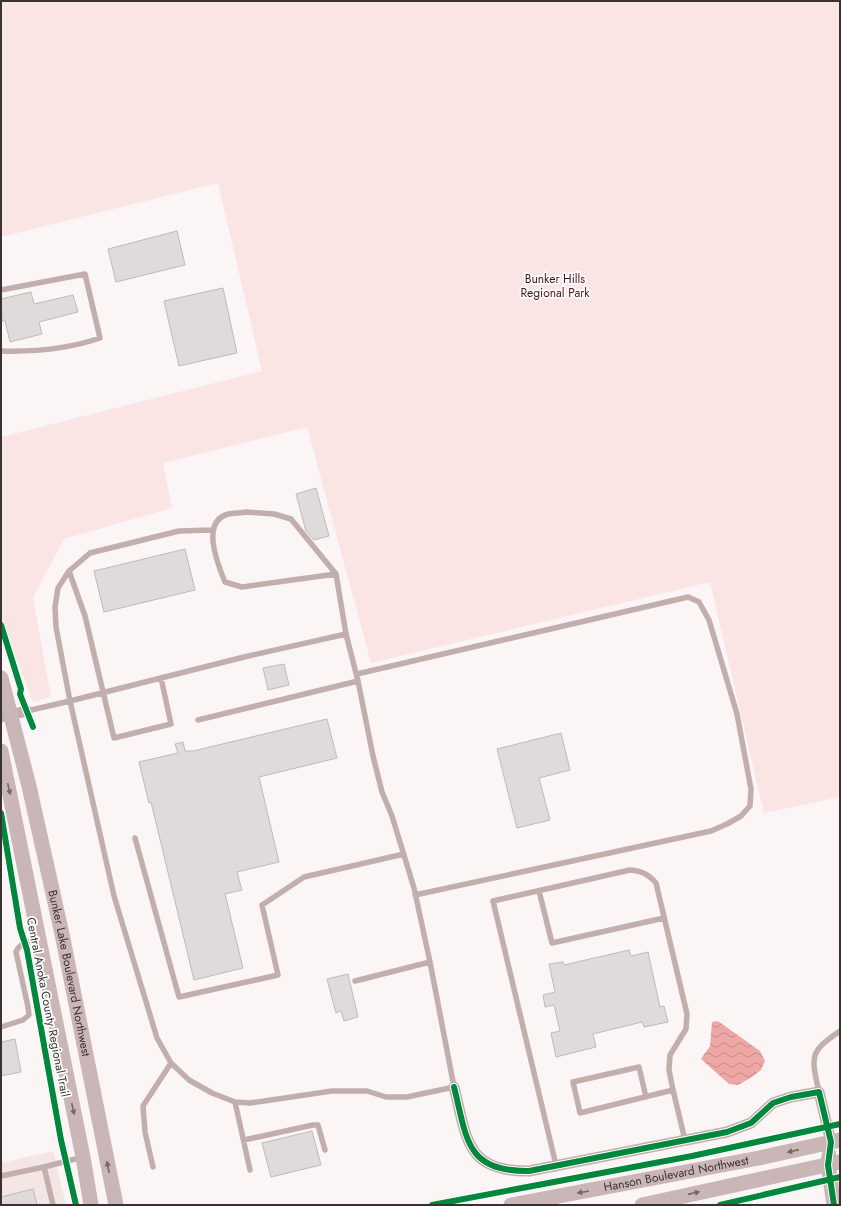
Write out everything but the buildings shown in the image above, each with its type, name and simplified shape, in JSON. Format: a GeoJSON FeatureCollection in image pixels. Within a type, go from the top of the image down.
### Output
{"type":"FeatureCollection","features":[{"type":"Feature","properties":{"kind":"main road","name":"Bunker Lake Boulevard Northwest"},"geometry":{"type":"LineString","coordinates":[[1,678],[6,716],[18,742],[78,1009],[116,1205]]}},
{"type":"Feature","properties":{"kind":"main road","name":"Bunker Lake Boulevard Northwest"},"geometry":{"type":"LineString","coordinates":[[1,751],[83,1157],[91,1205]]}},
{"type":"Feature","properties":{"kind":"main road"},"geometry":{"type":"LineString","coordinates":[[835,1141],[840,1154]]}},
{"type":"Feature","properties":{"kind":"main road"},"geometry":{"type":"LineString","coordinates":[[834,1205],[835,1141]]}},
{"type":"Feature","properties":{"kind":"main road","name":"Hanson Boulevard Northwest"},"geometry":{"type":"LineString","coordinates":[[511,1205],[744,1161],[835,1141]]}},
{"type":"Feature","properties":{"kind":"main road","name":"Hanson Boulevard Northwest"},"geometry":{"type":"LineString","coordinates":[[642,1205],[671,1202],[834,1164]]}},
{"type":"Feature","properties":{"kind":"street"},"geometry":{"type":"LineString","coordinates":[[6,716],[26,711]]}},
{"type":"Feature","properties":{"kind":"street"},"geometry":{"type":"LineString","coordinates":[[454,1087],[466,1135],[472,1150],[492,1166],[510,1171],[529,1171],[739,1128],[751,1123],[773,1103],[791,1097],[819,1092],[835,1141]]}},
{"type":"Feature","properties":{"kind":"lane"},"geometry":{"type":"LineString","coordinates":[[1,290],[85,274],[100,338],[84,343],[33,352],[1,352]]}},
{"type":"Feature","properties":{"kind":"lane"},"geometry":{"type":"LineString","coordinates":[[213,530],[179,531],[90,553],[69,571],[58,588],[55,607],[56,627],[70,701],[114,896],[157,1038],[171,1063],[189,1080],[235,1102],[250,1103],[332,1091],[367,1091],[386,1097],[407,1097],[454,1087],[430,962],[415,895],[404,854],[378,778],[362,708],[357,674],[346,634],[336,574],[291,519],[274,514],[240,513],[226,515],[217,522],[213,530],[213,544],[225,582],[242,587],[336,574]]}},
{"type":"Feature","properties":{"kind":"lane"},"geometry":{"type":"LineString","coordinates":[[69,571],[85,616],[114,738],[172,724],[160,678]]}},
{"type":"Feature","properties":{"kind":"lane"},"geometry":{"type":"LineString","coordinates":[[357,674],[688,597],[699,602],[709,620],[736,714],[751,789],[750,806],[741,816],[727,824],[711,830],[582,860],[415,895]]}},
{"type":"Feature","properties":{"kind":"lane"},"geometry":{"type":"LineString","coordinates":[[26,711],[346,634]]}},
{"type":"Feature","properties":{"kind":"lane"},"geometry":{"type":"LineString","coordinates":[[198,720],[358,681]]}},
{"type":"Feature","properties":{"kind":"lane"},"geometry":{"type":"LineString","coordinates":[[135,838],[179,997],[278,975],[262,904],[304,877],[404,854]]}},
{"type":"Feature","properties":{"kind":"lane"},"geometry":{"type":"LineString","coordinates":[[556,1165],[493,902],[630,870],[639,870],[648,875],[656,883],[687,1014],[686,1029],[670,1055],[669,1070],[685,1140]]}},
{"type":"Feature","properties":{"kind":"lane"},"geometry":{"type":"LineString","coordinates":[[540,891],[552,943],[664,918]]}},
{"type":"Feature","properties":{"kind":"lane"},"geometry":{"type":"LineString","coordinates":[[1,1027],[23,1020],[29,1015],[16,952],[18,946],[25,942],[39,940]]}},
{"type":"Feature","properties":{"kind":"lane"},"geometry":{"type":"LineString","coordinates":[[355,981],[430,962]]}},
{"type":"Feature","properties":{"kind":"lane"},"geometry":{"type":"LineString","coordinates":[[819,1092],[813,1065],[815,1054],[820,1044],[840,1031]]}},
{"type":"Feature","properties":{"kind":"lane"},"geometry":{"type":"LineString","coordinates":[[153,1167],[145,1132],[143,1106],[171,1063]]}},
{"type":"Feature","properties":{"kind":"lane"},"geometry":{"type":"LineString","coordinates":[[646,1097],[639,1067],[573,1082],[580,1113],[646,1097],[673,1090]]}},
{"type":"Feature","properties":{"kind":"lane"},"geometry":{"type":"LineString","coordinates":[[235,1102],[250,1170]]}},
{"type":"Feature","properties":{"kind":"lane"},"geometry":{"type":"LineString","coordinates":[[244,1140],[318,1125],[325,1150]]}},
{"type":"Feature","properties":{"kind":"lane"},"geometry":{"type":"LineString","coordinates":[[1,1176],[83,1157]]}},
{"type":"Feature","properties":{"kind":"lane"},"geometry":{"type":"LineString","coordinates":[[44,1166],[53,1205]]}},
{"type":"Feature","properties":{"kind":"shaded area"},"geometry":{"type":"Polygon","coordinates":[[[53,1151],[66,1205],[1,1205],[1,1163],[53,1151]]]}},
{"type":"Feature","properties":{"kind":"green space","name":"Bunker Hills Regional Park"},"geometry":{"type":"Polygon","coordinates":[[[1,1],[840,1],[840,797],[764,813],[710,582],[371,663],[307,427],[163,463],[172,508],[64,539],[33,598],[51,697],[33,702],[1,618],[1,437],[262,371],[218,183],[1,237],[1,1]]]}},
{"type":"Feature","properties":{"kind":"water"},"geometry":{"type":"Polygon","coordinates":[[[718,1021],[760,1051],[765,1061],[761,1070],[738,1085],[729,1084],[701,1059],[710,1046],[712,1022],[718,1021]]]}},
{"type":"Feature","properties":{"kind":"cycle path"},"geometry":{"type":"LineString","coordinates":[[1,625],[21,689],[20,694],[33,727]]}},
{"type":"Feature","properties":{"kind":"cycle path","name":"Central Anoka County Regional Trail"},"geometry":{"type":"LineString","coordinates":[[1,813],[20,928],[27,950],[61,1140],[76,1205]]}},
{"type":"Feature","properties":{"kind":"cycle path"},"geometry":{"type":"LineString","coordinates":[[454,1087],[462,1122],[472,1148],[481,1158],[492,1165],[508,1170],[529,1171],[727,1132],[751,1123],[773,1103],[791,1097],[819,1092],[831,1142],[828,1165],[834,1205]]}},
{"type":"Feature","properties":{"kind":"cycle path"},"geometry":{"type":"LineString","coordinates":[[432,1205],[692,1156],[840,1124]]}},
{"type":"Feature","properties":{"kind":"cycle path"},"geometry":{"type":"LineString","coordinates":[[720,1205],[840,1177]]}}]}
